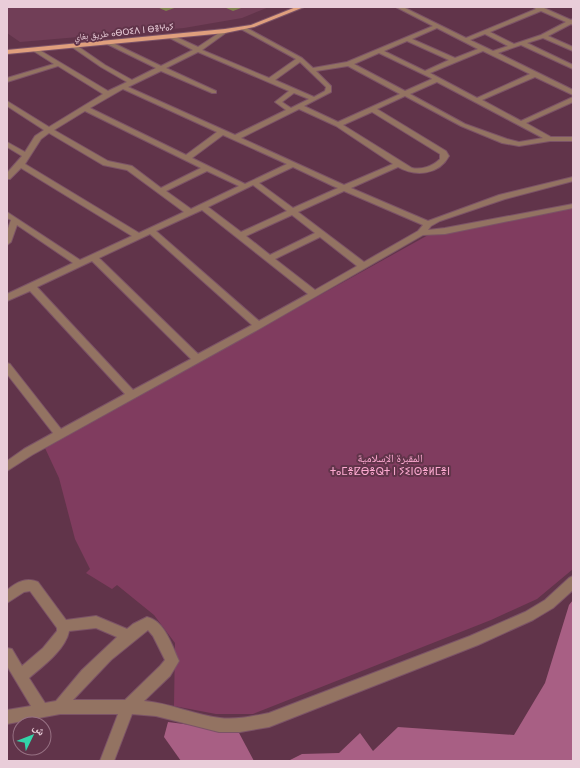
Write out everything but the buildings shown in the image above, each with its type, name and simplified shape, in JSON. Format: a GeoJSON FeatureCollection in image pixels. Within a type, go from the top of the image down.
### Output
{"type":"FeatureCollection","features":[{"type":"Feature","properties":{"kind":"main road","name":"طريق بغاي ⴰⴱⵔⵉⴷ ⵏ ⴱⴻⵖⴰⵢ"},"geometry":{"type":"LineString","coordinates":[[243,28],[291,7]]}},
{"type":"Feature","properties":{"kind":"main road","name":"طريق بغاي ⴰⴱⵔⵉⴷ ⵏ ⴱⴻⵖⴰⵢ"},"geometry":{"type":"LineString","coordinates":[[7,52],[225,31],[262,23],[301,7]]}},
{"type":"Feature","properties":{"kind":"street"},"geometry":{"type":"LineString","coordinates":[[399,7],[573,93]]}},
{"type":"Feature","properties":{"kind":"street"},"geometry":{"type":"LineString","coordinates":[[466,40],[539,8],[572,22]]}},
{"type":"Feature","properties":{"kind":"street"},"geometry":{"type":"LineString","coordinates":[[493,54],[543,36],[572,22]]}},
{"type":"Feature","properties":{"kind":"street"},"geometry":{"type":"LineString","coordinates":[[313,70],[349,64],[437,26]]}},
{"type":"Feature","properties":{"kind":"street"},"geometry":{"type":"LineString","coordinates":[[235,138],[328,92],[329,87],[313,70],[300,60],[243,28]]}},
{"type":"Feature","properties":{"kind":"street"},"geometry":{"type":"LineString","coordinates":[[7,177],[20,164],[38,138],[48,130],[108,94],[198,50],[225,31]]}},
{"type":"Feature","properties":{"kind":"street"},"geometry":{"type":"LineString","coordinates":[[485,32],[513,46]]}},
{"type":"Feature","properties":{"kind":"street"},"geometry":{"type":"LineString","coordinates":[[170,36],[198,50],[314,99]]}},
{"type":"Feature","properties":{"kind":"street"},"geometry":{"type":"LineString","coordinates":[[543,36],[573,49]]}},
{"type":"Feature","properties":{"kind":"street"},"geometry":{"type":"LineString","coordinates":[[408,39],[454,60]]}},
{"type":"Feature","properties":{"kind":"street"},"geometry":{"type":"LineString","coordinates":[[109,43],[214,92]]}},
{"type":"Feature","properties":{"kind":"street"},"geometry":{"type":"LineString","coordinates":[[521,43],[573,67]]}},
{"type":"Feature","properties":{"kind":"street"},"geometry":{"type":"LineString","coordinates":[[74,46],[103,66],[132,82]]}},
{"type":"Feature","properties":{"kind":"street"},"geometry":{"type":"LineString","coordinates":[[37,49],[56,63],[108,94]]}},
{"type":"Feature","properties":{"kind":"street"},"geometry":{"type":"LineString","coordinates":[[426,73],[483,49]]}},
{"type":"Feature","properties":{"kind":"street"},"geometry":{"type":"LineString","coordinates":[[566,52],[573,49]]}},
{"type":"Feature","properties":{"kind":"street"},"geometry":{"type":"LineString","coordinates":[[379,51],[426,73],[550,139]]}},
{"type":"Feature","properties":{"kind":"street"},"geometry":{"type":"LineString","coordinates":[[552,58],[559,55]]}},
{"type":"Feature","properties":{"kind":"street"},"geometry":{"type":"LineString","coordinates":[[269,81],[300,60]]}},
{"type":"Feature","properties":{"kind":"street"},"geometry":{"type":"LineString","coordinates":[[7,80],[56,63]]}},
{"type":"Feature","properties":{"kind":"street"},"geometry":{"type":"LineString","coordinates":[[349,64],[463,125],[509,143],[518,144],[550,139],[573,139]]}},
{"type":"Feature","properties":{"kind":"street"},"geometry":{"type":"LineString","coordinates":[[7,75],[29,73]]}},
{"type":"Feature","properties":{"kind":"street"},"geometry":{"type":"LineString","coordinates":[[477,100],[535,74]]}},
{"type":"Feature","properties":{"kind":"street"},"geometry":{"type":"LineString","coordinates":[[338,125],[437,79]]}},
{"type":"Feature","properties":{"kind":"street"},"geometry":{"type":"LineString","coordinates":[[123,87],[428,224]]}},
{"type":"Feature","properties":{"kind":"street"},"geometry":{"type":"LineString","coordinates":[[291,111],[278,102],[293,91]]}},
{"type":"Feature","properties":{"kind":"street"},"geometry":{"type":"LineString","coordinates":[[521,123],[573,98]]}},
{"type":"Feature","properties":{"kind":"street"},"geometry":{"type":"LineString","coordinates":[[7,103],[48,130],[106,163],[129,168],[191,213]]}},
{"type":"Feature","properties":{"kind":"street"},"geometry":{"type":"LineString","coordinates":[[300,107],[338,125],[408,170],[419,172],[440,163],[445,156],[443,153],[372,109]]}},
{"type":"Feature","properties":{"kind":"street"},"geometry":{"type":"LineString","coordinates":[[85,108],[246,187]]}},
{"type":"Feature","properties":{"kind":"street"},"geometry":{"type":"LineString","coordinates":[[187,158],[222,132]]}},
{"type":"Feature","properties":{"kind":"street"},"geometry":{"type":"LineString","coordinates":[[8,146],[26,155]]}},
{"type":"Feature","properties":{"kind":"street"},"geometry":{"type":"LineString","coordinates":[[20,164],[139,237]]}},
{"type":"Feature","properties":{"kind":"street"},"geometry":{"type":"LineString","coordinates":[[7,298],[151,232],[293,164]]}},
{"type":"Feature","properties":{"kind":"street"},"geometry":{"type":"LineString","coordinates":[[240,236],[292,213],[343,187],[399,164]]}},
{"type":"Feature","properties":{"kind":"street"},"geometry":{"type":"LineString","coordinates":[[161,191],[207,168]]}},
{"type":"Feature","properties":{"kind":"street"},"geometry":{"type":"LineString","coordinates":[[422,233],[428,224],[437,219],[502,197],[573,179]]}},
{"type":"Feature","properties":{"kind":"street"},"geometry":{"type":"LineString","coordinates":[[254,183],[363,266]]}},
{"type":"Feature","properties":{"kind":"street"},"geometry":{"type":"LineString","coordinates":[[7,467],[60,434],[258,326],[422,233],[445,231],[573,206]]}},
{"type":"Feature","properties":{"kind":"street"},"geometry":{"type":"LineString","coordinates":[[204,207],[314,294]]}},
{"type":"Feature","properties":{"kind":"street"},"geometry":{"type":"LineString","coordinates":[[7,214],[80,264]]}},
{"type":"Feature","properties":{"kind":"street"},"geometry":{"type":"LineString","coordinates":[[7,242],[15,220]]}},
{"type":"Feature","properties":{"kind":"street"},"geometry":{"type":"LineString","coordinates":[[151,232],[258,326]]}},
{"type":"Feature","properties":{"kind":"street"},"geometry":{"type":"LineString","coordinates":[[268,258],[320,234]]}},
{"type":"Feature","properties":{"kind":"street"},"geometry":{"type":"LineString","coordinates":[[94,258],[197,359]]}},
{"type":"Feature","properties":{"kind":"street"},"geometry":{"type":"LineString","coordinates":[[32,287],[132,395]]}},
{"type":"Feature","properties":{"kind":"street"},"geometry":{"type":"LineString","coordinates":[[7,367],[60,434]]}},
{"type":"Feature","properties":{"kind":"street"},"geometry":{"type":"LineString","coordinates":[[7,717],[60,707],[128,707],[156,709],[219,725],[240,725],[269,720],[473,641],[529,616],[549,604],[573,582]]}},
{"type":"Feature","properties":{"kind":"street"},"geometry":{"type":"LineString","coordinates":[[7,597],[30,584],[34,586],[63,626],[63,633],[48,653],[21,676]]}},
{"type":"Feature","properties":{"kind":"street"},"geometry":{"type":"LineString","coordinates":[[63,626],[96,622],[128,636]]}},
{"type":"Feature","properties":{"kind":"street"},"geometry":{"type":"LineString","coordinates":[[60,707],[74,687],[86,674],[128,636],[143,625],[151,624],[158,632],[172,661],[165,672],[128,707],[107,761]]}},
{"type":"Feature","properties":{"kind":"street"},"geometry":{"type":"LineString","coordinates":[[7,654],[41,710]]}},
{"type":"Feature","properties":{"kind":"shaded area"},"geometry":{"type":"Polygon","coordinates":[[[7,7],[269,7],[242,18],[184,28],[20,42],[7,33],[7,7]]]}},
{"type":"Feature","properties":{"kind":"shaded area"},"geometry":{"type":"Polygon","coordinates":[[[573,600],[573,761],[288,761],[302,754],[339,753],[360,733],[373,751],[398,727],[514,735],[545,683],[569,605],[573,600]]]}},
{"type":"Feature","properties":{"kind":"shaded area"},"geometry":{"type":"Polygon","coordinates":[[[168,722],[238,731],[254,761],[181,761],[164,737],[168,722]]]}},
{"type":"Feature","properties":{"kind":"green space","name":"المقبرة الإسلامية ⵜⴰⵎⴻⵇⴱⴻⵕⵜ ⵏ ⵢⵉⵏⵙⴻⵍⵎⴻⵏ"},"geometry":{"type":"Polygon","coordinates":[[[573,207],[573,569],[537,599],[491,620],[253,714],[216,714],[174,706],[175,643],[154,615],[117,585],[112,589],[86,573],[90,569],[75,539],[59,478],[45,448],[430,234],[573,207]]]}}]}
